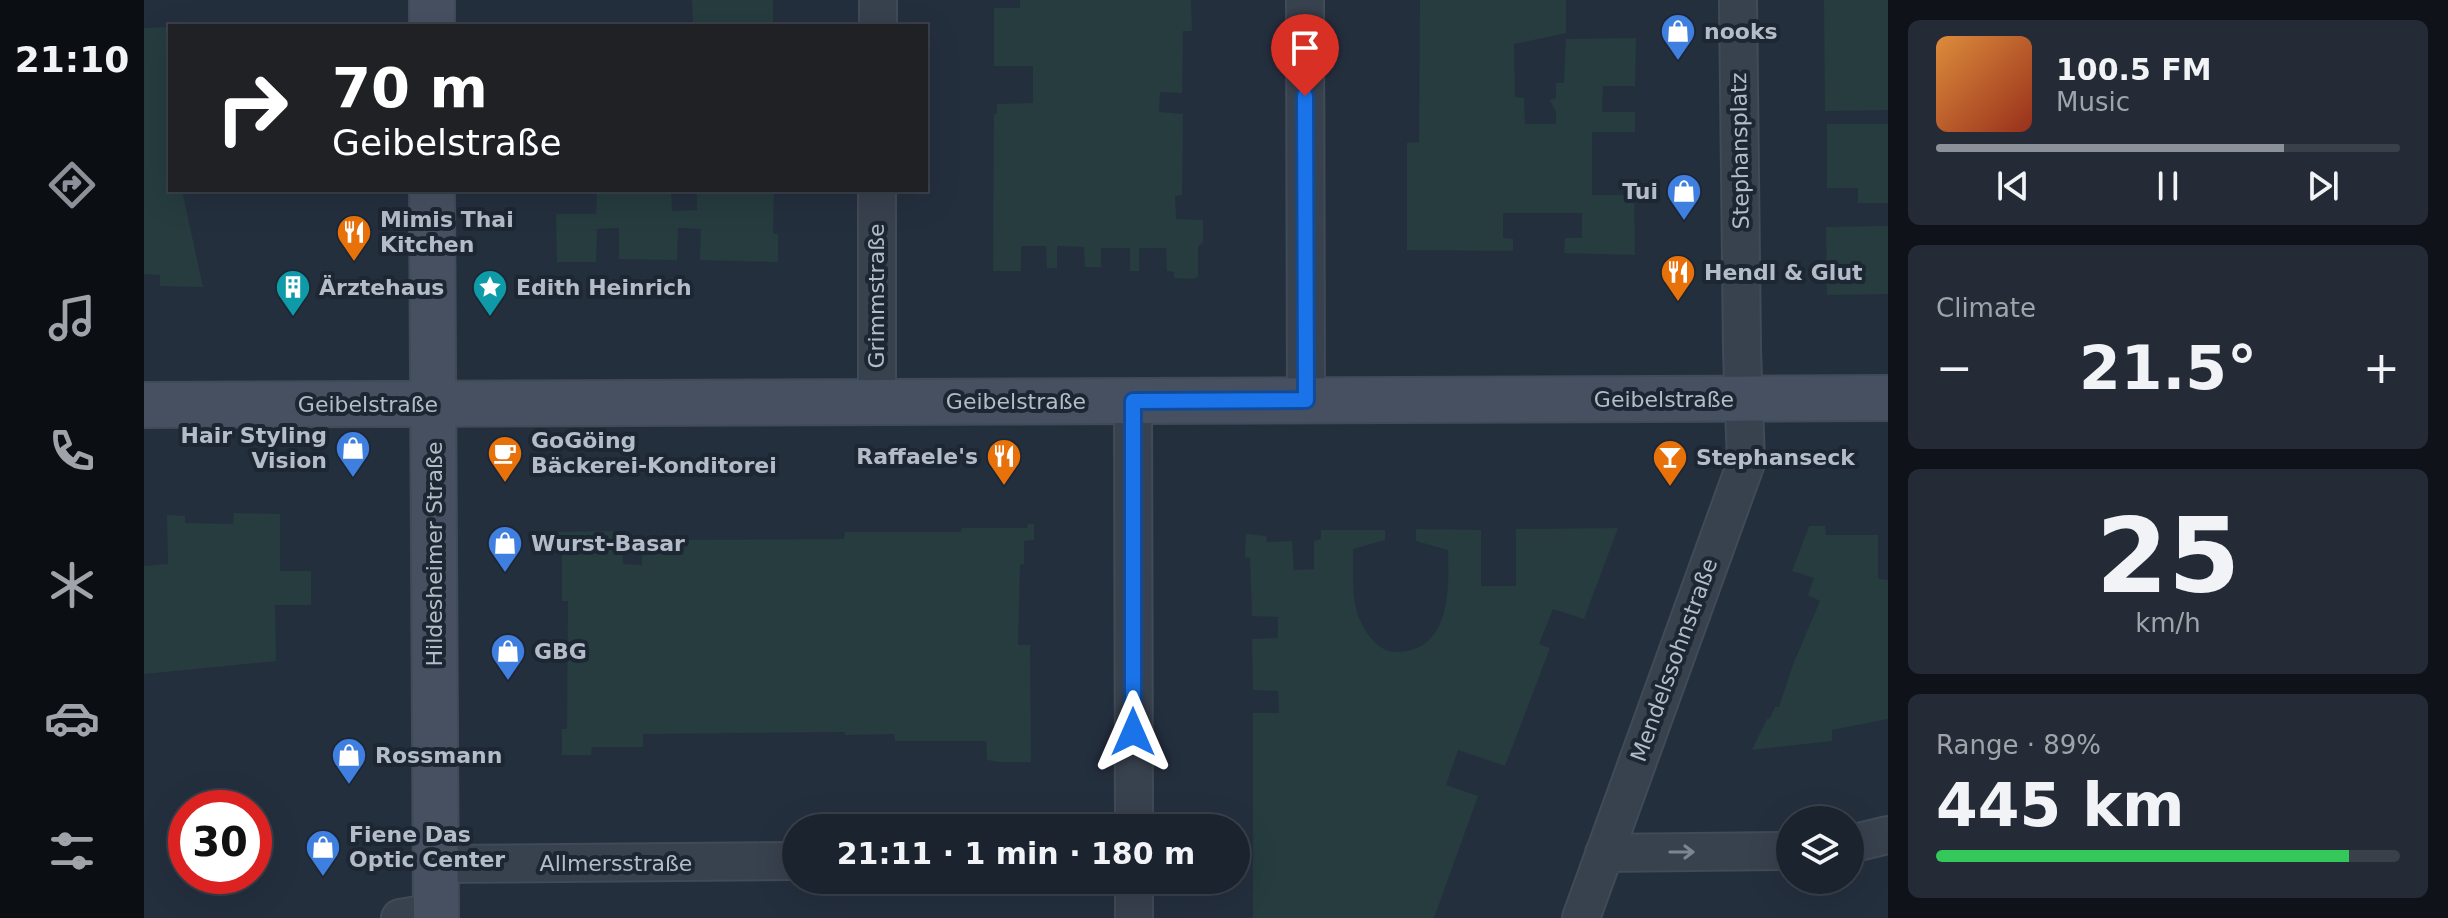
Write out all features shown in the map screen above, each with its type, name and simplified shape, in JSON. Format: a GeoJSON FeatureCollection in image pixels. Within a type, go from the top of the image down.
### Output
{"type":"FeatureCollection","features":[{"type":"Feature","properties":{"kind":"street"},"geometry":{"type":"LineString","coordinates":[[432,0],[432,24]]}},
{"type":"Feature","properties":{"kind":"street"},"geometry":{"type":"LineString","coordinates":[[878,0],[878,24]]}},
{"type":"Feature","properties":{"kind":"street"},"geometry":{"type":"LineString","coordinates":[[1305,0],[1306,400]]}},
{"type":"Feature","properties":{"kind":"street","name":"Stephansplatz"},"geometry":{"type":"LineString","coordinates":[[1738,0],[1744,399]]}},
{"type":"Feature","properties":{"kind":"street","name":"Hildesheimer Straße"},"geometry":{"type":"LineString","coordinates":[[424,916],[435,864],[432,192]]}},
{"type":"Feature","properties":{"kind":"street","name":"Grimmstraße"},"geometry":{"type":"LineString","coordinates":[[877,192],[877,402]]}},
{"type":"Feature","properties":{"kind":"street","name":"Geibelstraße"},"geometry":{"type":"LineString","coordinates":[[144,405],[1888,398]]}},
{"type":"Feature","properties":{"kind":"street","name":"Mendelssohnstraße"},"geometry":{"type":"LineString","coordinates":[[1581,918],[1746,463],[1744,399]]}},
{"type":"Feature","properties":{"kind":"street"},"geometry":{"type":"LineString","coordinates":[[1133,401],[1134,814]]}},
{"type":"Feature","properties":{"kind":"street"},"geometry":{"type":"LineString","coordinates":[[1864,841],[1888,835]]}},
{"type":"Feature","properties":{"kind":"street"},"geometry":{"type":"LineString","coordinates":[[1604,853],[1776,851]]}},
{"type":"Feature","properties":{"kind":"street","name":"Allmersstraße"},"geometry":{"type":"LineString","coordinates":[[435,864],[782,861]]}},
{"type":"Feature","properties":{"kind":"street"},"geometry":{"type":"LineString","coordinates":[[1134,894],[1134,918]]}},
{"type":"Feature","properties":{"kind":"green space"},"geometry":{"type":"Polygon","coordinates":[[[692,0],[773,0],[773,24],[693,24],[692,0]]]}},
{"type":"Feature","properties":{"kind":"green space"},"geometry":{"type":"Polygon","coordinates":[[[1020,0],[1191,0],[1192,31],[1183,31],[1182,93],[1160,92],[1159,112],[1183,114],[1182,195],[1175,196],[1176,219],[1203,220],[1203,242],[1198,247],[1198,276],[1194,279],[1174,278],[1174,272],[1167,271],[1166,248],[1139,248],[1139,271],[1130,271],[1130,248],[1101,248],[1101,267],[1085,267],[1084,247],[1057,246],[1057,268],[1047,268],[1046,246],[1021,246],[1021,271],[993,271],[994,114],[997,114],[997,104],[1033,103],[1033,66],[994,66],[994,8],[1020,8],[1020,0]]]}},
{"type":"Feature","properties":{"kind":"green space"},"geometry":{"type":"Polygon","coordinates":[[[1420,0],[1566,0],[1566,33],[1514,44],[1515,97],[1524,98],[1525,124],[1556,124],[1556,112],[1550,100],[1556,98],[1556,83],[1564,83],[1566,39],[1636,38],[1635,86],[1603,86],[1602,112],[1635,112],[1635,132],[1592,132],[1592,195],[1634,195],[1635,255],[1564,253],[1565,238],[1582,238],[1582,213],[1503,213],[1503,238],[1513,239],[1513,251],[1407,250],[1407,143],[1419,142],[1420,0]]]}},
{"type":"Feature","properties":{"kind":"green space"},"geometry":{"type":"Polygon","coordinates":[[[1824,0],[1888,0],[1888,110],[1825,111],[1824,0]]]}},
{"type":"Feature","properties":{"kind":"green space"},"geometry":{"type":"Polygon","coordinates":[[[168,27],[168,192],[182,192],[203,287],[160,286],[160,275],[144,274],[144,28],[168,27]]]}},
{"type":"Feature","properties":{"kind":"green space"},"geometry":{"type":"Polygon","coordinates":[[[1827,124],[1888,124],[1888,203],[1858,203],[1858,188],[1827,188],[1827,124]]]}},
{"type":"Feature","properties":{"kind":"green space"},"geometry":{"type":"Polygon","coordinates":[[[597,192],[671,192],[672,211],[697,210],[697,192],[774,192],[773,234],[778,234],[778,262],[700,260],[701,229],[678,228],[677,260],[619,259],[619,228],[597,229],[596,262],[557,262],[556,214],[596,214],[597,192]]]}},
{"type":"Feature","properties":{"kind":"green space"},"geometry":{"type":"Polygon","coordinates":[[[1888,226],[1888,294],[1827,295],[1826,227],[1888,226]]]}},
{"type":"Feature","properties":{"kind":"green space"},"geometry":{"type":"Polygon","coordinates":[[[234,513],[280,514],[280,571],[311,571],[311,605],[275,605],[276,661],[144,674],[144,566],[168,564],[167,515],[185,516],[185,523],[233,524],[234,513]]]}},
{"type":"Feature","properties":{"kind":"green space"},"geometry":{"type":"Polygon","coordinates":[[[1028,524],[1034,524],[1034,540],[1024,541],[1024,564],[1020,565],[1018,645],[1030,645],[1031,762],[987,760],[986,741],[895,741],[894,734],[845,735],[845,732],[643,734],[643,747],[592,747],[591,755],[562,755],[562,729],[567,729],[568,601],[562,601],[562,550],[554,545],[554,532],[622,531],[623,564],[642,565],[642,540],[844,539],[845,532],[961,532],[962,528],[1027,528],[1028,524]]]}},
{"type":"Feature","properties":{"kind":"green space"},"geometry":{"type":"Polygon","coordinates":[[[1809,526],[1825,526],[1826,535],[1878,535],[1878,579],[1888,580],[1888,719],[1832,730],[1832,741],[1752,750],[1767,719],[1775,707],[1779,707],[1820,601],[1808,595],[1814,578],[1792,571],[1809,526]]]}},
{"type":"Feature","properties":{"kind":"green space"},"geometry":{"type":"Polygon","coordinates":[[[1618,528],[1584,619],[1553,609],[1539,644],[1550,648],[1505,766],[1458,750],[1446,785],[1478,796],[1434,918],[1253,918],[1253,713],[1279,713],[1278,691],[1253,690],[1252,639],[1278,638],[1278,617],[1252,616],[1250,558],[1245,557],[1246,534],[1266,536],[1267,542],[1292,541],[1294,570],[1314,569],[1314,541],[1321,539],[1321,530],[1385,530],[1385,540],[1353,549],[1354,596],[1358,614],[1371,638],[1385,650],[1397,652],[1415,649],[1428,641],[1437,630],[1447,600],[1448,550],[1416,541],[1416,529],[1481,530],[1481,586],[1516,586],[1516,529],[1618,528]]]}},
{"type":"Feature","properties":{"kind":"place","name":"nooks"},"geometry":{"type":"Point","coordinates":[1678,62]}},
{"type":"Feature","properties":{"kind":"place","name":"Tui"},"geometry":{"type":"Point","coordinates":[1684,222]}},
{"type":"Feature","properties":{"kind":"place","name":"Mimis Thai Kitchen"},"geometry":{"type":"Point","coordinates":[354,263]}},
{"type":"Feature","properties":{"kind":"place","name":"Hendl & Glut"},"geometry":{"type":"Point","coordinates":[1678,303]}},
{"type":"Feature","properties":{"kind":"place","name":"Ärztehaus"},"geometry":{"type":"Point","coordinates":[293,318]}},
{"type":"Feature","properties":{"kind":"place","name":"Edith Heinrich"},"geometry":{"type":"Point","coordinates":[490,318]}},
{"type":"Feature","properties":{"kind":"place","name":"Hair Styling Vision"},"geometry":{"type":"Point","coordinates":[353,479]}},
{"type":"Feature","properties":{"kind":"place","name":"GoGöing Bäckerei-Konditorei"},"geometry":{"type":"Point","coordinates":[505,484]}},
{"type":"Feature","properties":{"kind":"place","name":"Raffaele's"},"geometry":{"type":"Point","coordinates":[1004,487]}},
{"type":"Feature","properties":{"kind":"place","name":"Stephanseck"},"geometry":{"type":"Point","coordinates":[1670,488]}},
{"type":"Feature","properties":{"kind":"place","name":"Wurst-Basar"},"geometry":{"type":"Point","coordinates":[505,574]}},
{"type":"Feature","properties":{"kind":"place","name":"GBG"},"geometry":{"type":"Point","coordinates":[508,682]}},
{"type":"Feature","properties":{"kind":"place","name":"Rossmann"},"geometry":{"type":"Point","coordinates":[349,786]}},
{"type":"Feature","properties":{"kind":"place","name":"Fiene Das Optic Center"},"geometry":{"type":"Point","coordinates":[323,878]}},
{"type":"Feature","properties":{"kind":"route"},"geometry":{"type":"LineString","coordinates":[[1133,732],[1133,401],[1306,400],[1305,96]]}}]}
